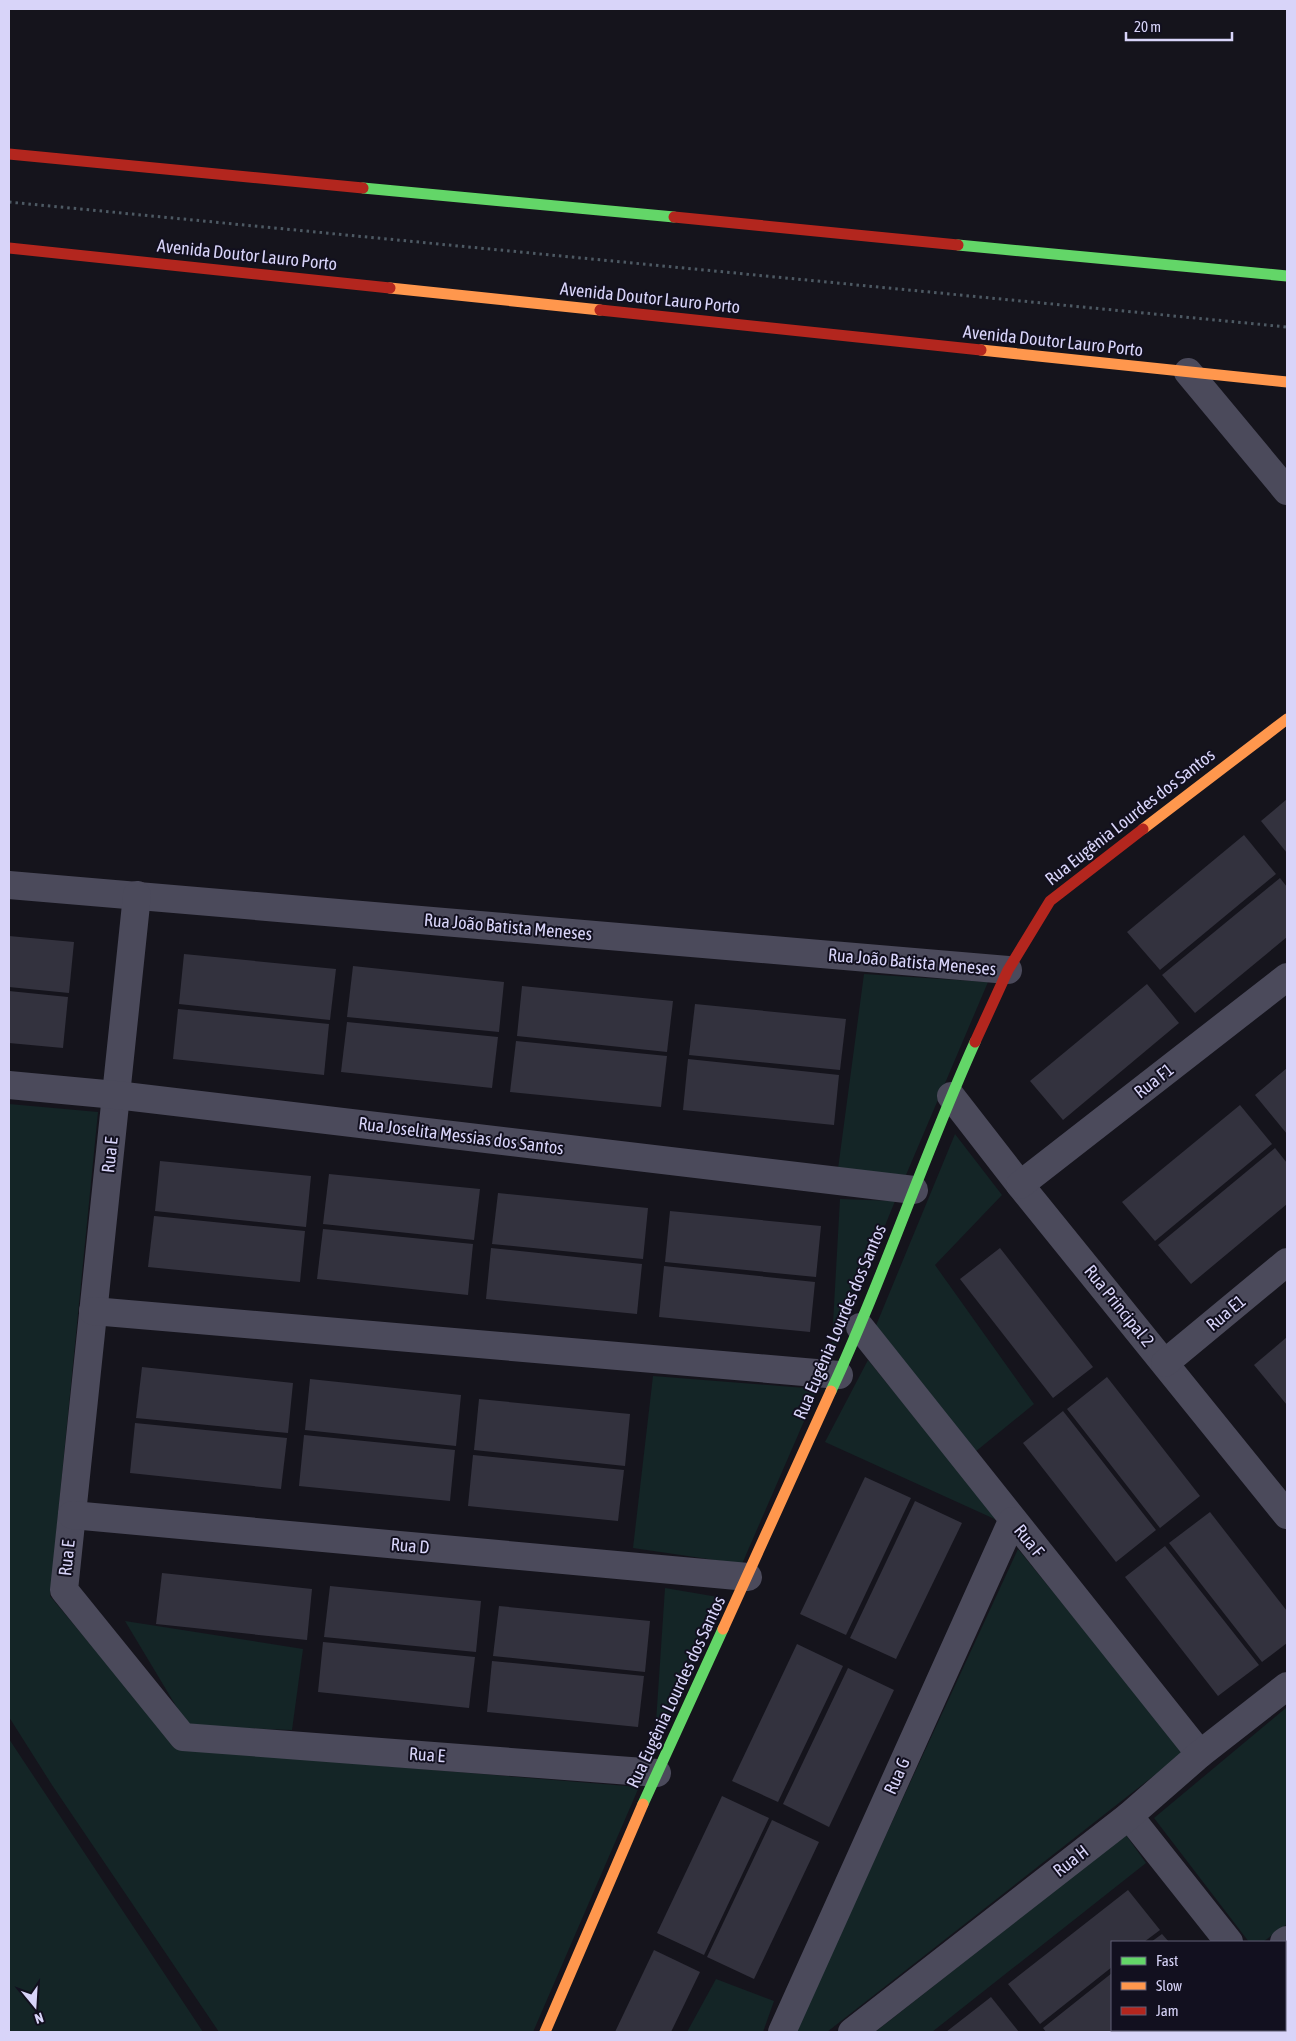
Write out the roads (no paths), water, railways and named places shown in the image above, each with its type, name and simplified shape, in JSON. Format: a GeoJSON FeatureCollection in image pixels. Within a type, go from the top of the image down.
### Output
{"type":"FeatureCollection","features":[{"type":"Feature","properties":{"kind":"main road"},"geometry":{"type":"LineString","coordinates":[[9,154],[1287,276]]}},
{"type":"Feature","properties":{"kind":"main road","name":"Avenida Doutor Lauro Porto"},"geometry":{"type":"LineString","coordinates":[[9,248],[1287,382]]}},
{"type":"Feature","properties":{"kind":"main road","name":"Rua Eugênia Lourdes dos Santos"},"geometry":{"type":"LineString","coordinates":[[545,2032],[658,1773],[860,1327],[951,1096],[1008,970],[1050,902],[1287,719]]}},
{"type":"Feature","properties":{"kind":"street"},"geometry":{"type":"LineString","coordinates":[[1188,372],[1287,491]]}},
{"type":"Feature","properties":{"kind":"street","name":"Rua João Batista Meneses"},"geometry":{"type":"LineString","coordinates":[[9,885],[1008,970]]}},
{"type":"Feature","properties":{"kind":"street","name":"Rua E"},"geometry":{"type":"LineString","coordinates":[[137,895],[64,1590],[184,1737],[658,1773]]}},
{"type":"Feature","properties":{"kind":"street","name":"Rua F1"},"geometry":{"type":"LineString","coordinates":[[1020,1185],[1287,977]]}},
{"type":"Feature","properties":{"kind":"street","name":"Rua Joselita Messias dos Santos"},"geometry":{"type":"LineString","coordinates":[[9,1085],[116,1095],[914,1190]]}},
{"type":"Feature","properties":{"kind":"street","name":"Rua Principal 2"},"geometry":{"type":"LineString","coordinates":[[951,1096],[1020,1185],[1285,1507]]}},
{"type":"Feature","properties":{"kind":"street","name":"Rua E1"},"geometry":{"type":"LineString","coordinates":[[1165,1363],[1287,1262]]}},
{"type":"Feature","properties":{"kind":"street"},"geometry":{"type":"LineString","coordinates":[[93,1311],[839,1375]]}},
{"type":"Feature","properties":{"kind":"street","name":"Rua F"},"geometry":{"type":"LineString","coordinates":[[860,1327],[1200,1754]]}},
{"type":"Feature","properties":{"kind":"street","name":"Rua D"},"geometry":{"type":"LineString","coordinates":[[72,1515],[748,1576]]}},
{"type":"Feature","properties":{"kind":"street","name":"Rua G"},"geometry":{"type":"LineString","coordinates":[[782,2032],[1012,1520]]}},
{"type":"Feature","properties":{"kind":"street","name":"Rua H"},"geometry":{"type":"LineString","coordinates":[[852,2032],[1128,1816],[1200,1754],[1287,1686]]}},
{"type":"Feature","properties":{"kind":"street"},"geometry":{"type":"LineString","coordinates":[[1128,1816],[1228,1941]]}}]}
